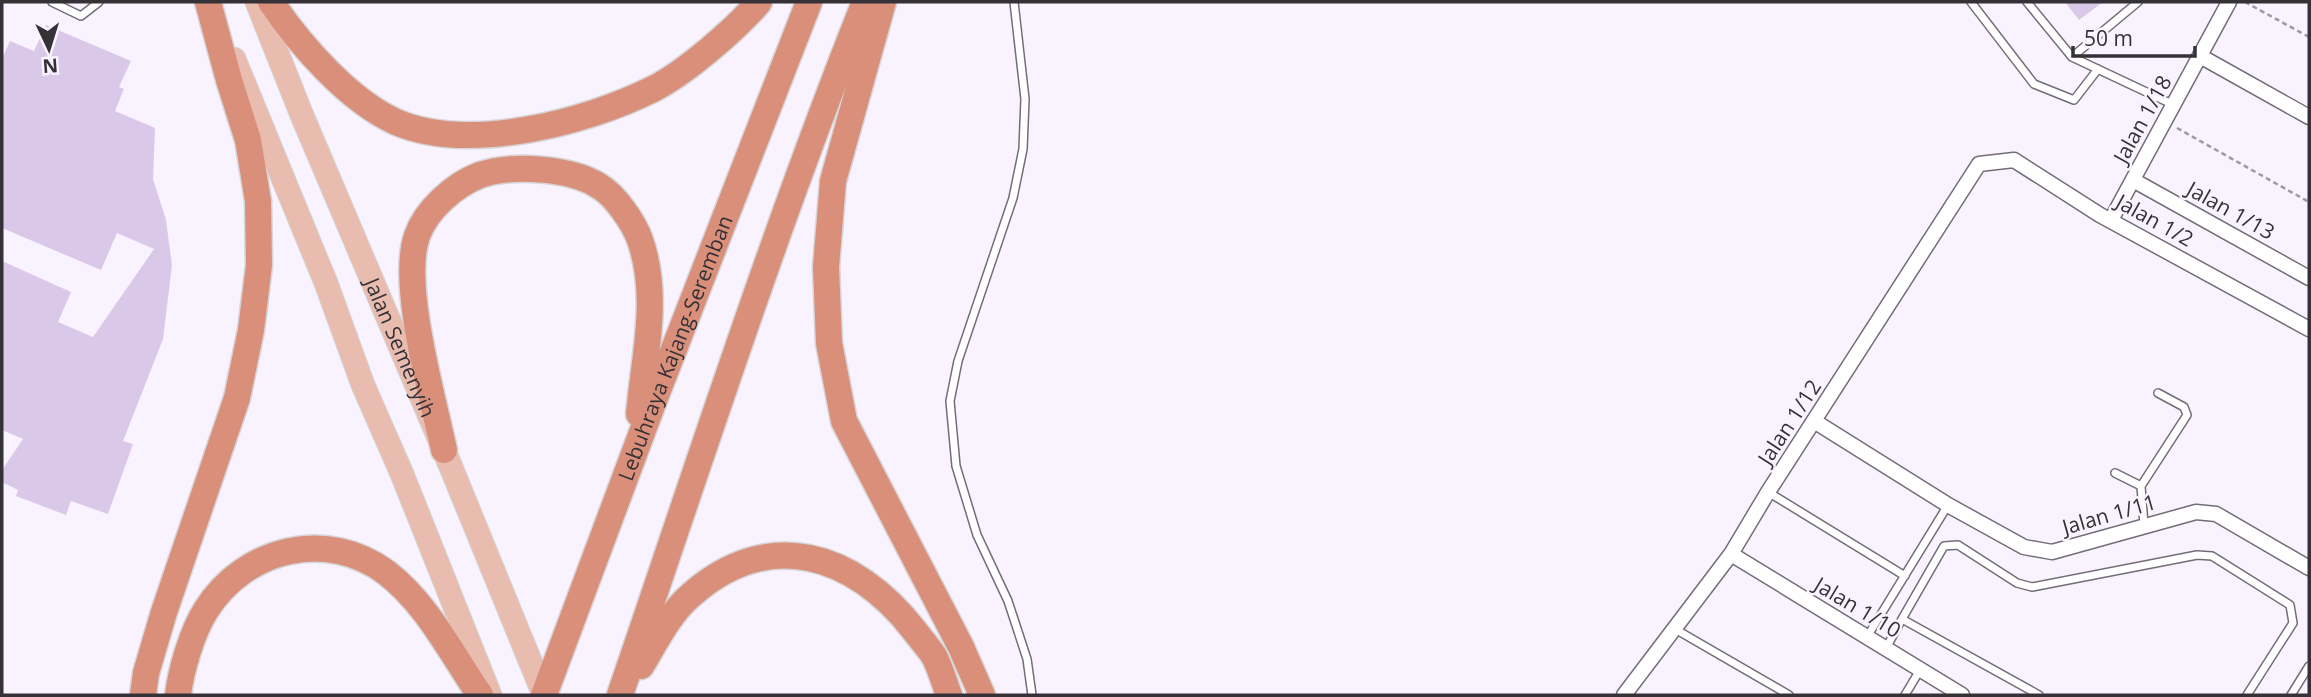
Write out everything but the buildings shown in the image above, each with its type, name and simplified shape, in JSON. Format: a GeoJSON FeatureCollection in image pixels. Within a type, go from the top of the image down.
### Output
{"type":"FeatureCollection","features":[{"type":"Feature","properties":{"kind":"highway"},"geometry":{"type":"LineString","coordinates":[[143,695],[146,673],[164,612],[237,398],[251,330],[260,265],[258,201],[248,140],[229,80],[210,2]]}},
{"type":"Feature","properties":{"kind":"highway"},"geometry":{"type":"LineString","coordinates":[[271,2],[294,36],[353,95],[396,121],[429,132],[467,134],[538,129],[603,109],[654,88],[706,52],[759,2]]}},
{"type":"Feature","properties":{"kind":"highway","name":"Lebuhraya Kajang-Seremban"},"geometry":{"type":"LineString","coordinates":[[544,695],[636,447],[809,2]]}},
{"type":"Feature","properties":{"kind":"highway"},"geometry":{"type":"LineString","coordinates":[[622,695],[773,249],[864,2]]}},
{"type":"Feature","properties":{"kind":"highway"},"geometry":{"type":"LineString","coordinates":[[883,2],[833,181],[826,267],[829,343],[844,422],[961,647],[982,695]]}},
{"type":"Feature","properties":{"kind":"highway"},"geometry":{"type":"LineString","coordinates":[[444,450],[416,322],[412,270],[416,237],[428,213],[452,192],[480,175],[519,169],[546,170],[600,186],[624,210],[640,240],[650,287],[650,321],[636,447]]}},
{"type":"Feature","properties":{"kind":"highway"},"geometry":{"type":"LineString","coordinates":[[177,695],[181,671],[206,610],[235,577],[273,554],[314,547],[353,554],[385,572],[417,599],[480,695]]}},
{"type":"Feature","properties":{"kind":"highway"},"geometry":{"type":"LineString","coordinates":[[622,695],[688,597],[732,566],[765,556],[801,555],[848,570],[895,606],[934,656],[949,695]]}},
{"type":"Feature","properties":{"kind":"main road"},"geometry":{"type":"LineString","coordinates":[[210,2],[326,283],[363,385],[402,474],[490,695]]}},
{"type":"Feature","properties":{"kind":"main road","name":"Jalan Semenyih"},"geometry":{"type":"LineString","coordinates":[[257,2],[544,695]]}},
{"type":"Feature","properties":{"kind":"street","name":"Jalan 1/18"},"geometry":{"type":"LineString","coordinates":[[2111,220],[2230,2]]}},
{"type":"Feature","properties":{"kind":"street"},"geometry":{"type":"LineString","coordinates":[[2200,56],[2309,117]]}},
{"type":"Feature","properties":{"kind":"street","name":"Jalan 1/2"},"geometry":{"type":"LineString","coordinates":[[1979,164],[2014,160],[2111,220],[2309,328]]}},
{"type":"Feature","properties":{"kind":"street","name":"Jalan 1/12"},"geometry":{"type":"LineString","coordinates":[[1631,693],[1674,629],[1731,554],[1979,164]]}},
{"type":"Feature","properties":{"kind":"street","name":"Jalan 1/13"},"geometry":{"type":"LineString","coordinates":[[2133,180],[2309,278]]}},
{"type":"Feature","properties":{"kind":"street","name":"Jalan 1/11"},"geometry":{"type":"LineString","coordinates":[[1814,421],[1948,505],[2024,547],[2052,552],[2196,512],[2216,514],[2309,568]]}},
{"type":"Feature","properties":{"kind":"street","name":"Jalan 1/10"},"geometry":{"type":"LineString","coordinates":[[1731,554],[1962,695]]}},
{"type":"Feature","properties":{"kind":"lane"},"geometry":{"type":"LineString","coordinates":[[52,2],[81,16],[99,2]]}},
{"type":"Feature","properties":{"kind":"lane"},"geometry":{"type":"LineString","coordinates":[[1014,2],[1025,99],[1023,149],[1013,198],[958,361],[950,401],[956,466],[978,535],[1008,601],[1027,659],[1032,695]]}},
{"type":"Feature","properties":{"kind":"lane"},"geometry":{"type":"LineString","coordinates":[[1970,2],[2034,84],[2074,100],[2098,69]]}},
{"type":"Feature","properties":{"kind":"lane"},"geometry":{"type":"LineString","coordinates":[[2028,2],[2072,57],[2174,105]]}},
{"type":"Feature","properties":{"kind":"lane"},"geometry":{"type":"LineString","coordinates":[[2072,57],[2138,2]]}},
{"type":"Feature","properties":{"kind":"lane"},"geometry":{"type":"LineString","coordinates":[[2144,525],[2141,486],[2187,415],[2185,407],[2158,393]]}},
{"type":"Feature","properties":{"kind":"lane"},"geometry":{"type":"LineString","coordinates":[[2115,473],[2141,486]]}},
{"type":"Feature","properties":{"kind":"lane"},"geometry":{"type":"LineString","coordinates":[[1768,492],[1905,576]]}},
{"type":"Feature","properties":{"kind":"lane"},"geometry":{"type":"LineString","coordinates":[[1867,637],[1948,505]]}},
{"type":"Feature","properties":{"kind":"lane"},"geometry":{"type":"LineString","coordinates":[[1886,648],[1944,546],[1958,545],[2017,583],[2032,587],[2197,555],[2212,556],[2290,605],[2293,623],[2247,695]]}},
{"type":"Feature","properties":{"kind":"lane"},"geometry":{"type":"LineString","coordinates":[[1902,619],[2039,695]]}},
{"type":"Feature","properties":{"kind":"lane"},"geometry":{"type":"LineString","coordinates":[[1674,629],[1789,695]]}},
{"type":"Feature","properties":{"kind":"lane"},"geometry":{"type":"LineString","coordinates":[[2291,695],[2309,666]]}},
{"type":"Feature","properties":{"kind":"lane"},"geometry":{"type":"LineString","coordinates":[[1905,695],[1920,670]]}},
{"type":"Feature","properties":{"kind":"path"},"geometry":{"type":"LineString","coordinates":[[2245,2],[2309,37]]}},
{"type":"Feature","properties":{"kind":"path"},"geometry":{"type":"LineString","coordinates":[[2165,121],[2309,202]]}}]}
